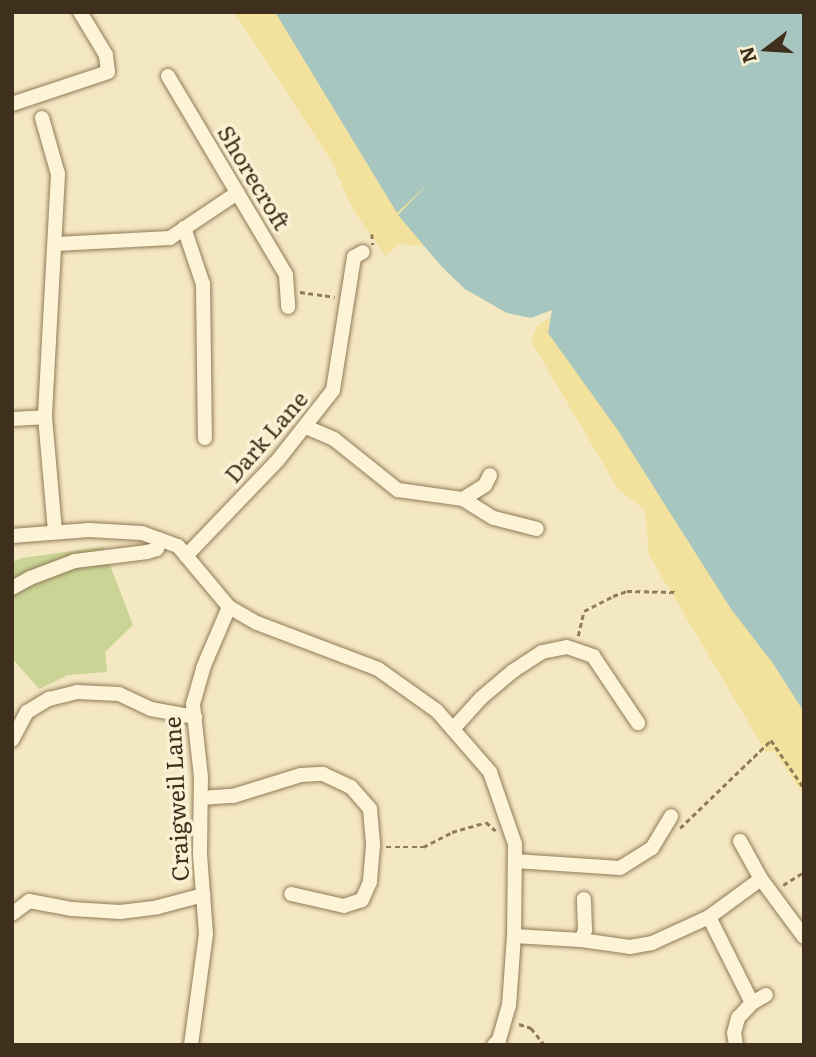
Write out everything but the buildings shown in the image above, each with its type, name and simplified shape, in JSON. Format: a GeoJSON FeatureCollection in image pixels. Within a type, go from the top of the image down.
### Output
{"type":"FeatureCollection","features":[{"type":"Feature","properties":{"kind":"street"},"geometry":{"type":"LineString","coordinates":[[12,104],[108,72],[106,55],[79,12]]}},
{"type":"Feature","properties":{"kind":"street","name":"Shorecroft"},"geometry":{"type":"LineString","coordinates":[[168,76],[286,275],[288,307]]}},
{"type":"Feature","properties":{"kind":"street"},"geometry":{"type":"LineString","coordinates":[[43,118],[58,174],[45,417],[55,532]]}},
{"type":"Feature","properties":{"kind":"street"},"geometry":{"type":"LineString","coordinates":[[56,244],[170,238],[237,193]]}},
{"type":"Feature","properties":{"kind":"street"},"geometry":{"type":"LineString","coordinates":[[184,228],[203,284],[205,438]]}},
{"type":"Feature","properties":{"kind":"street","name":"Dark Lane"},"geometry":{"type":"LineString","coordinates":[[186,556],[306,426],[333,390],[345,298],[354,257],[363,252]]}},
{"type":"Feature","properties":{"kind":"street"},"geometry":{"type":"LineString","coordinates":[[12,419],[45,417]]}},
{"type":"Feature","properties":{"kind":"street"},"geometry":{"type":"LineString","coordinates":[[306,426],[334,439],[398,490],[463,499],[494,518],[537,529]]}},
{"type":"Feature","properties":{"kind":"street"},"geometry":{"type":"LineString","coordinates":[[463,499],[485,485],[490,475]]}},
{"type":"Feature","properties":{"kind":"street"},"geometry":{"type":"LineString","coordinates":[[12,536],[55,532],[142,533],[178,546],[229,607],[257,623],[378,669],[438,711],[490,772],[512,830],[515,861],[514,936],[509,1005],[499,1040],[494,1045]]}},
{"type":"Feature","properties":{"kind":"street"},"geometry":{"type":"LineString","coordinates":[[12,588],[30,578],[75,561],[134,556],[157,549],[160,540]]}},
{"type":"Feature","properties":{"kind":"street","name":"Craigweil Lane"},"geometry":{"type":"LineString","coordinates":[[191,1045],[206,934],[201,798],[193,704],[203,668],[229,607]]}},
{"type":"Feature","properties":{"kind":"street"},"geometry":{"type":"LineString","coordinates":[[453,729],[481,698],[533,658],[542,652],[566,647],[593,656],[638,723]]}},
{"type":"Feature","properties":{"kind":"street"},"geometry":{"type":"LineString","coordinates":[[12,740],[27,712],[49,699],[77,692],[119,694],[151,709],[195,717]]}},
{"type":"Feature","properties":{"kind":"street"},"geometry":{"type":"LineString","coordinates":[[201,798],[233,796],[301,775],[323,774],[351,787],[370,809],[373,846],[370,882],[362,900],[344,906],[291,894]]}},
{"type":"Feature","properties":{"kind":"street"},"geometry":{"type":"LineString","coordinates":[[515,861],[620,868],[652,848],[671,816]]}},
{"type":"Feature","properties":{"kind":"street"},"geometry":{"type":"LineString","coordinates":[[740,841],[761,878],[804,937]]}},
{"type":"Feature","properties":{"kind":"street"},"geometry":{"type":"LineString","coordinates":[[514,936],[581,940],[630,947],[652,943],[709,917],[761,878]]}},
{"type":"Feature","properties":{"kind":"street"},"geometry":{"type":"LineString","coordinates":[[12,914],[29,901],[72,909],[120,912],[158,907],[203,895]]}},
{"type":"Feature","properties":{"kind":"street"},"geometry":{"type":"LineString","coordinates":[[581,940],[585,930],[584,899]]}},
{"type":"Feature","properties":{"kind":"street"},"geometry":{"type":"LineString","coordinates":[[709,917],[747,1008]]}},
{"type":"Feature","properties":{"kind":"street"},"geometry":{"type":"LineString","coordinates":[[736,1045],[734,1028],[747,1008],[766,995]]}},
{"type":"Feature","properties":{"kind":"path"},"geometry":{"type":"LineString","coordinates":[[287,290],[345,298]]}},
{"type":"Feature","properties":{"kind":"path"},"geometry":{"type":"LineString","coordinates":[[575,650],[584,611],[627,591],[677,592]]}},
{"type":"Feature","properties":{"kind":"path"},"geometry":{"type":"LineString","coordinates":[[771,740],[804,788]]}},
{"type":"Feature","properties":{"kind":"path"},"geometry":{"type":"LineString","coordinates":[[373,846],[423,848],[452,832],[486,822],[500,834],[512,830]]}},
{"type":"Feature","properties":{"kind":"path"},"geometry":{"type":"LineString","coordinates":[[771,893],[804,872]]}},
{"type":"Feature","properties":{"kind":"path"},"geometry":{"type":"LineString","coordinates":[[505,1020],[531,1028],[545,1045]]}},
{"type":"Feature","properties":{"kind":"green space"},"geometry":{"type":"Polygon","coordinates":[[[103,547],[133,625],[105,652],[107,672],[68,675],[39,689],[12,658],[12,562],[22,558],[103,547]]]}},
{"type":"Feature","properties":{"kind":"sand"},"geometry":{"type":"Polygon","coordinates":[[[234,12],[372,12],[804,616],[804,796],[774,751],[766,752],[649,555],[645,510],[618,489],[531,341],[538,325],[574,303],[432,247],[400,244],[385,256],[352,208],[332,162],[234,12]]]}},
{"type":"Feature","properties":{"kind":"water"},"geometry":{"type":"Polygon","coordinates":[[[275,12],[804,12],[804,712],[772,662],[731,609],[617,429],[548,333],[552,310],[531,318],[507,313],[465,289],[442,267],[398,215],[429,183],[397,213],[275,12]]]}}]}
